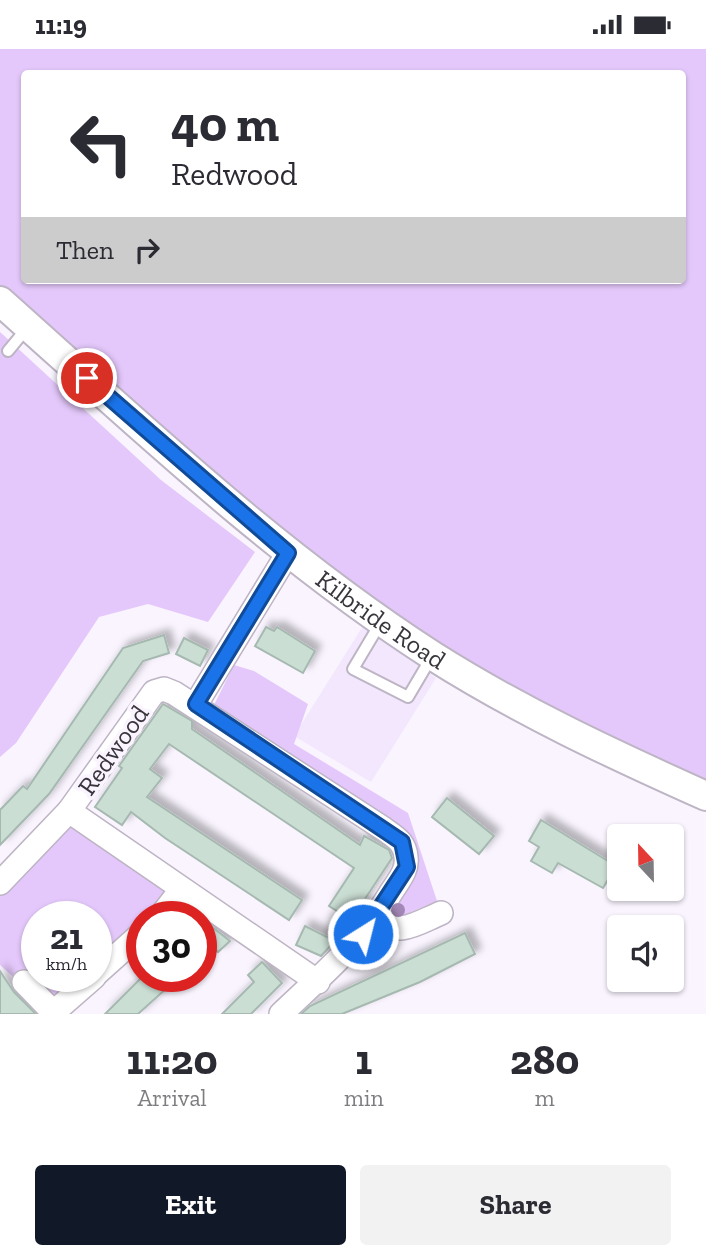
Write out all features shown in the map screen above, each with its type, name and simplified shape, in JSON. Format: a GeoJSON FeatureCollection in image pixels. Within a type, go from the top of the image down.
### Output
{"type":"FeatureCollection","features":[{"type":"Feature","properties":{"kind":"street","name":"Kilbride Road"},"geometry":{"type":"LineString","coordinates":[[0,301],[288,553],[382,621],[523,710],[582,741],[706,796]]}},
{"type":"Feature","properties":{"kind":"street"},"geometry":{"type":"LineString","coordinates":[[196,704],[288,553]]}},
{"type":"Feature","properties":{"kind":"street","name":"Redwood"},"geometry":{"type":"LineString","coordinates":[[0,883],[69,811],[154,692],[164,689],[196,704],[402,842],[407,867],[375,919],[318,982],[281,1014]]}},
{"type":"Feature","properties":{"kind":"street","name":"Redwood"},"geometry":{"type":"LineString","coordinates":[[69,811],[318,982]]}},
{"type":"Feature","properties":{"kind":"street"},"geometry":{"type":"LineString","coordinates":[[172,901],[181,890]]}},
{"type":"Feature","properties":{"kind":"street"},"geometry":{"type":"LineString","coordinates":[[375,919],[388,928],[404,929],[440,913]]}},
{"type":"Feature","properties":{"kind":"street"},"geometry":{"type":"LineString","coordinates":[[112,960],[126,947]]}},
{"type":"Feature","properties":{"kind":"street"},"geometry":{"type":"LineString","coordinates":[[34,992],[55,1013],[77,992]]}},
{"type":"Feature","properties":{"kind":"lane"},"geometry":{"type":"LineString","coordinates":[[8,351],[29,326]]}},
{"type":"Feature","properties":{"kind":"lane"},"geometry":{"type":"LineString","coordinates":[[382,621],[353,669],[408,697],[432,655]]}},
{"type":"Feature","properties":{"kind":"shaded area"},"geometry":{"type":"Polygon","coordinates":[[[0,49],[706,49],[706,783],[667,770],[505,685],[387,613],[185,453],[0,287],[0,49]]]}},
{"type":"Feature","properties":{"kind":"shaded area"},"geometry":{"type":"Polygon","coordinates":[[[0,332],[161,480],[255,552],[208,622],[148,604],[99,617],[16,743],[0,757],[0,332]]]}},
{"type":"Feature","properties":{"kind":"shaded area"},"geometry":{"type":"Polygon","coordinates":[[[363,626],[436,678],[371,782],[294,736],[363,626]]]}},
{"type":"Feature","properties":{"kind":"shaded area"},"geometry":{"type":"Polygon","coordinates":[[[234,665],[254,671],[308,704],[294,744],[408,813],[437,901],[395,919],[387,912],[411,855],[222,714],[214,705],[234,665]]]}},
{"type":"Feature","properties":{"kind":"shaded area"},"geometry":{"type":"Polygon","coordinates":[[[70,826],[165,888],[159,901],[126,901],[126,933],[112,946],[112,901],[21,901],[21,982],[0,965],[0,894],[70,826]]]}},
{"type":"Feature","properties":{"kind":"shaded area"},"geometry":{"type":"Polygon","coordinates":[[[38,992],[65,992],[56,994],[38,992]]]}},
{"type":"Feature","properties":{"kind":"building"},"geometry":{"type":"Polygon","coordinates":[[[266,627],[274,631],[277,627],[315,651],[303,673],[255,646],[266,627]]]}},
{"type":"Feature","properties":{"kind":"building"},"geometry":{"type":"Polygon","coordinates":[[[164,635],[169,653],[143,661],[49,794],[0,845],[0,810],[23,786],[27,789],[123,648],[164,635]]]}},
{"type":"Feature","properties":{"kind":"building"},"geometry":{"type":"Polygon","coordinates":[[[184,638],[208,650],[200,666],[176,654],[184,638]]]}},
{"type":"Feature","properties":{"kind":"building"},"geometry":{"type":"Polygon","coordinates":[[[163,704],[192,721],[192,729],[360,845],[364,836],[389,850],[392,858],[351,920],[329,906],[354,868],[169,744],[150,769],[162,778],[147,797],[302,900],[289,920],[165,838],[131,812],[122,825],[95,807],[122,768],[119,766],[163,704]]]}},
{"type":"Feature","properties":{"kind":"building"},"geometry":{"type":"Polygon","coordinates":[[[447,798],[494,836],[479,854],[432,817],[447,798]]]}},
{"type":"Feature","properties":{"kind":"building"},"geometry":{"type":"Polygon","coordinates":[[[541,820],[607,860],[607,881],[603,888],[558,863],[552,873],[531,861],[539,847],[529,841],[541,820]]]}},
{"type":"Feature","properties":{"kind":"building"},"geometry":{"type":"Polygon","coordinates":[[[305,926],[335,941],[321,956],[296,945],[305,926]]]}},
{"type":"Feature","properties":{"kind":"building"},"geometry":{"type":"Polygon","coordinates":[[[217,931],[230,941],[217,951],[217,931]]]}},
{"type":"Feature","properties":{"kind":"building"},"geometry":{"type":"Polygon","coordinates":[[[465,933],[475,954],[420,982],[342,1014],[301,1014],[310,1006],[465,933]]]}},
{"type":"Feature","properties":{"kind":"building"},"geometry":{"type":"Polygon","coordinates":[[[262,962],[282,983],[251,1014],[222,1014],[254,982],[248,975],[262,962]]]}},
{"type":"Feature","properties":{"kind":"building"},"geometry":{"type":"Polygon","coordinates":[[[0,971],[14,992],[36,1014],[0,1014],[0,971]]]}},
{"type":"Feature","properties":{"kind":"building"},"geometry":{"type":"Polygon","coordinates":[[[127,992],[162,992],[138,1014],[105,1014],[127,992]]]}},
{"type":"Feature","properties":{"kind":"route"},"geometry":{"type":"LineString","coordinates":[[87,378],[288,553],[196,704],[402,842],[407,867],[363,934]]}}]}
